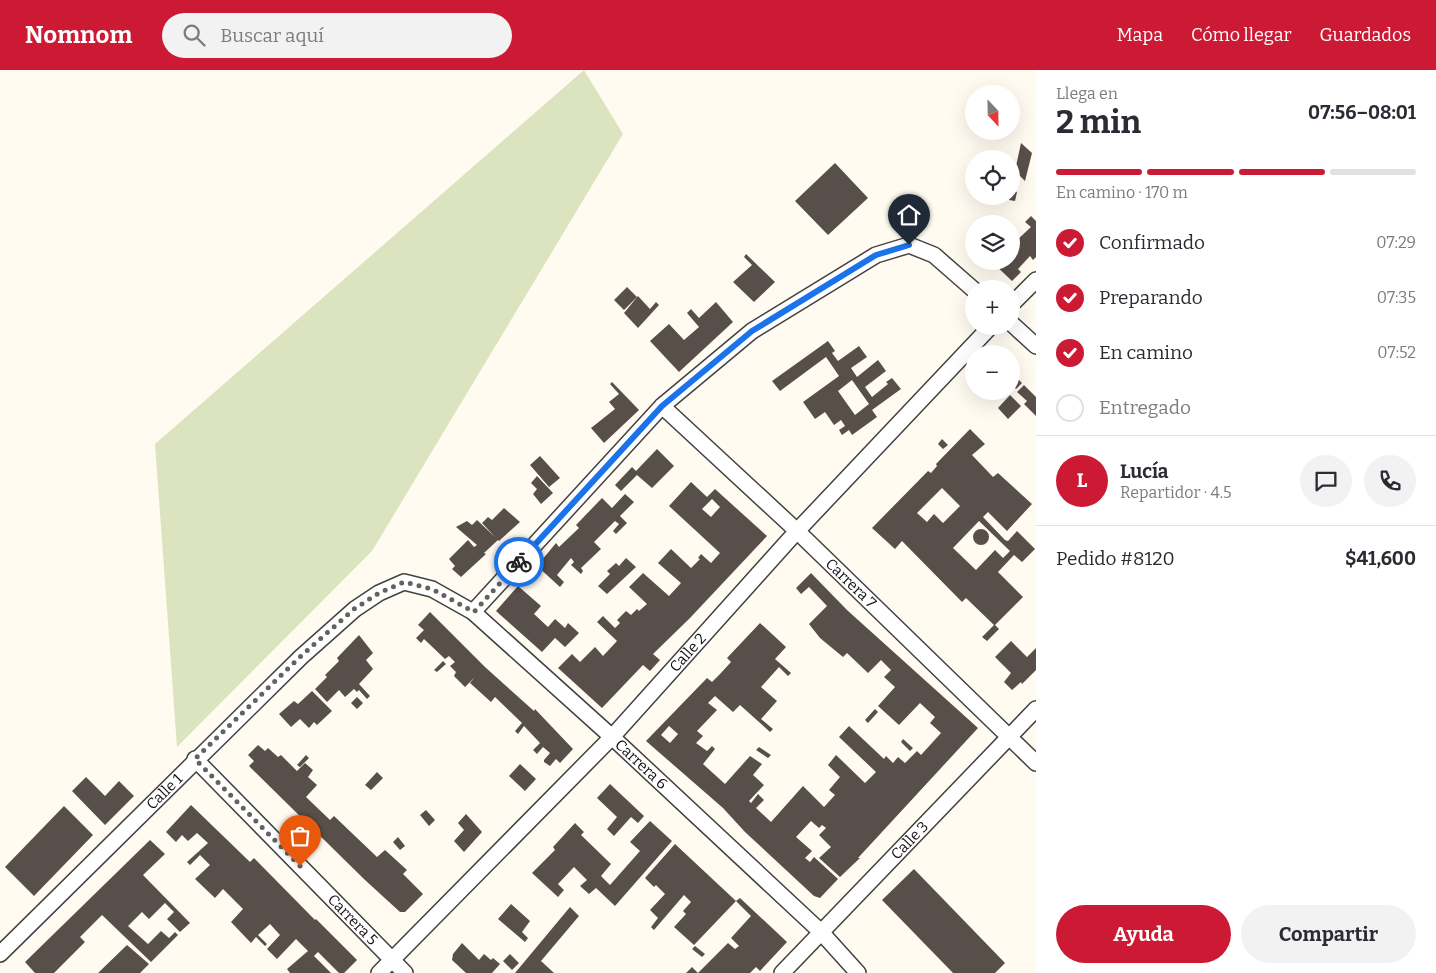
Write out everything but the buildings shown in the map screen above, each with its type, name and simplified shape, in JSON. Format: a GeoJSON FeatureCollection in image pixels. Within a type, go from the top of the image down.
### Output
{"type":"FeatureCollection","features":[{"type":"Feature","properties":{"kind":"street"},"geometry":{"type":"LineString","coordinates":[[474,612],[662,406],[752,331],[876,255],[909,245],[934,255],[965,282]]}},
{"type":"Feature","properties":{"kind":"street"},"geometry":{"type":"LineString","coordinates":[[1020,297],[1036,280]]}},
{"type":"Feature","properties":{"kind":"street"},"geometry":{"type":"LineString","coordinates":[[1020,332],[1036,346]]}},
{"type":"Feature","properties":{"kind":"street","name":"Calle 2"},"geometry":{"type":"LineString","coordinates":[[379,973],[612,737],[798,531],[983,335]]}},
{"type":"Feature","properties":{"kind":"street","name":"Carrera 7"},"geometry":{"type":"LineString","coordinates":[[662,406],[798,531],[1036,763]]}},
{"type":"Feature","properties":{"kind":"street","name":"Carrera 6"},"geometry":{"type":"LineString","coordinates":[[404,582],[432,589],[474,612],[612,737],[821,932],[858,973]]}},
{"type":"Feature","properties":{"kind":"street","name":"Calle 1"},"geometry":{"type":"LineString","coordinates":[[0,954],[300,657],[354,609],[379,593],[404,582]]}},
{"type":"Feature","properties":{"kind":"street","name":"Calle 3"},"geometry":{"type":"LineString","coordinates":[[782,973],[1036,709]]}},
{"type":"Feature","properties":{"kind":"street","name":"Carrera 5"},"geometry":{"type":"LineString","coordinates":[[195,759],[406,973]]}},
{"type":"Feature","properties":{"kind":"green space"},"geometry":{"type":"Polygon","coordinates":[[[584,70],[623,134],[372,551],[177,747],[155,444],[584,70]]]}},
{"type":"Feature","properties":{"kind":"way so far"},"geometry":{"type":"LineString","coordinates":[[300,866],[195,759],[300,657],[354,609],[379,593],[404,582],[432,589],[474,612],[519,562]]}},
{"type":"Feature","properties":{"kind":"route"},"geometry":{"type":"LineString","coordinates":[[519,562],[662,406],[752,331],[876,255],[909,245]]}}]}
